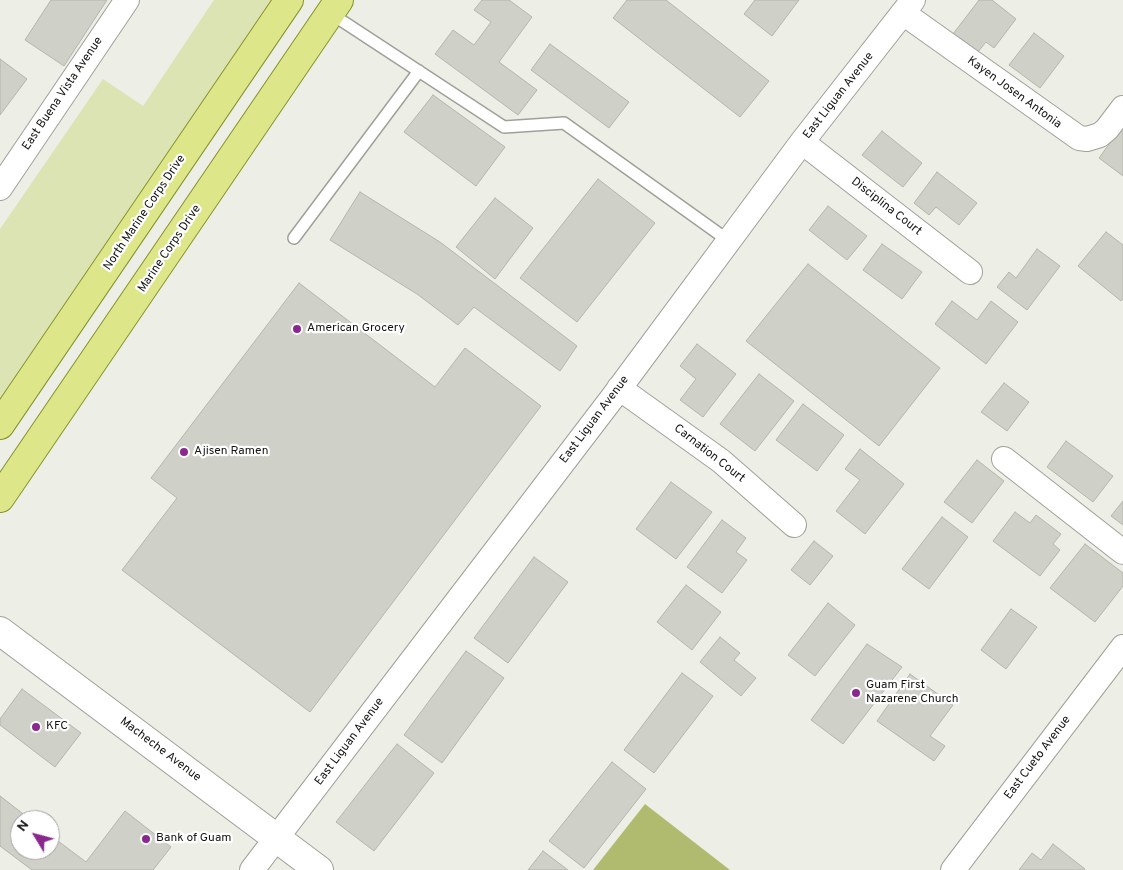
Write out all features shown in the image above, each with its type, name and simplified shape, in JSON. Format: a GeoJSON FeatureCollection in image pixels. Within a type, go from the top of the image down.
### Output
{"type":"FeatureCollection","features":[{"type":"Feature","properties":{"kind":"main road","name":"North Marine Corps Drive"},"geometry":{"type":"LineString","coordinates":[[0,425],[289,0]]}},
{"type":"Feature","properties":{"kind":"main road","name":"Marine Corps Drive"},"geometry":{"type":"LineString","coordinates":[[0,498],[334,6]]}},
{"type":"Feature","properties":{"kind":"main road","name":"Macheche Avenue"},"geometry":{"type":"LineString","coordinates":[[0,631],[319,870]]}},
{"type":"Feature","properties":{"kind":"street","name":"East Buena Vista Avenue"},"geometry":{"type":"LineString","coordinates":[[0,188],[127,0]]}},
{"type":"Feature","properties":{"kind":"street","name":"Kayen Josen Antonia"},"geometry":{"type":"LineString","coordinates":[[908,7],[1079,138],[1087,139],[1100,135],[1123,108]]}},
{"type":"Feature","properties":{"kind":"street","name":"East Liguan Avenue"},"geometry":{"type":"LineString","coordinates":[[252,870],[619,388],[802,142],[908,7]]}},
{"type":"Feature","properties":{"kind":"street","name":"Disciplina Court"},"geometry":{"type":"LineString","coordinates":[[802,142],[970,272]]}},
{"type":"Feature","properties":{"kind":"street","name":"Carnation Court"},"geometry":{"type":"LineString","coordinates":[[619,388],[721,461],[794,525]]}},
{"type":"Feature","properties":{"kind":"street"},"geometry":{"type":"LineString","coordinates":[[1004,459],[1123,552]]}},
{"type":"Feature","properties":{"kind":"street","name":"East Cueto Avenue"},"geometry":{"type":"LineString","coordinates":[[953,870],[1123,647]]}},
{"type":"Feature","properties":{"kind":"lane"},"geometry":{"type":"LineString","coordinates":[[334,6],[419,71],[504,127],[564,124],[729,241]]}},
{"type":"Feature","properties":{"kind":"lane"},"geometry":{"type":"LineString","coordinates":[[294,238],[419,71]]}},
{"type":"Feature","properties":{"kind":"green space"},"geometry":{"type":"Polygon","coordinates":[[[214,0],[273,0],[63,312],[0,399],[0,229],[103,79],[143,106],[214,0]]]}},
{"type":"Feature","properties":{"kind":"green space"},"geometry":{"type":"Polygon","coordinates":[[[645,804],[730,870],[593,870],[645,804]]]}},
{"type":"Feature","properties":{"kind":"building"},"geometry":{"type":"Polygon","coordinates":[[[51,0],[107,0],[64,66],[25,40],[51,0]]]}},
{"type":"Feature","properties":{"kind":"building"},"geometry":{"type":"Polygon","coordinates":[[[482,0],[509,0],[532,17],[499,62],[537,90],[518,115],[435,54],[453,30],[474,45],[491,22],[474,10],[482,0]]]}},
{"type":"Feature","properties":{"kind":"building"},"geometry":{"type":"Polygon","coordinates":[[[627,0],[666,0],[769,81],[740,117],[613,18],[627,0]]]}},
{"type":"Feature","properties":{"kind":"building"},"geometry":{"type":"Polygon","coordinates":[[[755,0],[799,0],[772,36],[744,14],[755,0]]]}},
{"type":"Feature","properties":{"kind":"building"},"geometry":{"type":"Polygon","coordinates":[[[979,0],[992,0],[1016,19],[994,48],[986,42],[977,53],[953,34],[979,0]]]}},
{"type":"Feature","properties":{"kind":"building"},"geometry":{"type":"Polygon","coordinates":[[[1034,33],[1064,56],[1040,88],[1009,65],[1034,33]]]}},
{"type":"Feature","properties":{"kind":"building"},"geometry":{"type":"Polygon","coordinates":[[[550,44],[629,102],[609,128],[531,70],[550,44]]]}},
{"type":"Feature","properties":{"kind":"building"},"geometry":{"type":"Polygon","coordinates":[[[0,59],[27,79],[0,115],[0,59]]]}},
{"type":"Feature","properties":{"kind":"building"},"geometry":{"type":"Polygon","coordinates":[[[433,95],[505,147],[476,186],[404,132],[433,95]]]}},
{"type":"Feature","properties":{"kind":"building"},"geometry":{"type":"Polygon","coordinates":[[[1123,125],[1123,176],[1099,158],[1123,125]]]}},
{"type":"Feature","properties":{"kind":"building"},"geometry":{"type":"Polygon","coordinates":[[[882,131],[922,163],[903,187],[862,155],[882,131]]]}},
{"type":"Feature","properties":{"kind":"building"},"geometry":{"type":"Polygon","coordinates":[[[937,172],[977,203],[959,225],[936,207],[929,215],[914,203],[937,172]]]}},
{"type":"Feature","properties":{"kind":"building"},"geometry":{"type":"Polygon","coordinates":[[[598,179],[655,223],[577,322],[520,278],[598,179]]]}},
{"type":"Feature","properties":{"kind":"building"},"geometry":{"type":"Polygon","coordinates":[[[360,192],[440,242],[577,346],[560,371],[474,307],[458,325],[417,294],[330,240],[360,192]]]}},
{"type":"Feature","properties":{"kind":"building"},"geometry":{"type":"Polygon","coordinates":[[[495,198],[533,228],[495,279],[456,247],[495,198]]]}},
{"type":"Feature","properties":{"kind":"building"},"geometry":{"type":"Polygon","coordinates":[[[828,206],[867,236],[847,260],[809,230],[828,206]]]}},
{"type":"Feature","properties":{"kind":"building"},"geometry":{"type":"Polygon","coordinates":[[[1106,232],[1123,245],[1123,299],[1121,301],[1078,266],[1106,232]]]}},
{"type":"Feature","properties":{"kind":"building"},"geometry":{"type":"Polygon","coordinates":[[[882,244],[922,272],[902,299],[863,270],[882,244]]]}},
{"type":"Feature","properties":{"kind":"building"},"geometry":{"type":"Polygon","coordinates":[[[1037,249],[1060,266],[1027,310],[997,287],[1009,272],[1016,278],[1037,249]]]}},
{"type":"Feature","properties":{"kind":"building"},"geometry":{"type":"Polygon","coordinates":[[[808,264],[940,368],[879,446],[746,341],[808,264]]]}},
{"type":"Feature","properties":{"kind":"building"},"geometry":{"type":"Polygon","coordinates":[[[299,283],[435,387],[465,348],[541,406],[310,712],[122,570],[177,498],[151,478],[299,283]]]}},
{"type":"Feature","properties":{"kind":"building"},"geometry":{"type":"Polygon","coordinates":[[[952,301],[977,320],[991,301],[1018,322],[986,364],[935,324],[952,301]]]}},
{"type":"Feature","properties":{"kind":"building"},"geometry":{"type":"Polygon","coordinates":[[[697,344],[736,374],[703,417],[680,400],[696,379],[680,366],[697,344]]]}},
{"type":"Feature","properties":{"kind":"building"},"geometry":{"type":"Polygon","coordinates":[[[759,374],[794,401],[755,451],[720,424],[759,374]]]}},
{"type":"Feature","properties":{"kind":"building"},"geometry":{"type":"Polygon","coordinates":[[[1004,383],[1029,402],[1007,431],[981,412],[1004,383]]]}},
{"type":"Feature","properties":{"kind":"building"},"geometry":{"type":"Polygon","coordinates":[[[803,404],[844,435],[817,471],[776,440],[803,404]]]}},
{"type":"Feature","properties":{"kind":"building"},"geometry":{"type":"Polygon","coordinates":[[[1066,441],[1113,476],[1093,502],[1047,467],[1066,441]]]}},
{"type":"Feature","properties":{"kind":"building"},"geometry":{"type":"Polygon","coordinates":[[[860,449],[904,484],[865,534],[836,511],[860,480],[845,469],[860,449]]]}},
{"type":"Feature","properties":{"kind":"building"},"geometry":{"type":"Polygon","coordinates":[[[977,460],[1004,481],[972,523],[944,502],[977,460]]]}},
{"type":"Feature","properties":{"kind":"building"},"geometry":{"type":"Polygon","coordinates":[[[671,482],[712,512],[676,559],[636,529],[671,482]]]}},
{"type":"Feature","properties":{"kind":"building"},"geometry":{"type":"Polygon","coordinates":[[[1123,501],[1123,525],[1111,516],[1123,501]]]}},
{"type":"Feature","properties":{"kind":"building"},"geometry":{"type":"Polygon","coordinates":[[[1015,512],[1030,523],[1036,515],[1061,534],[1053,544],[1060,550],[1040,576],[993,541],[1015,512]]]}},
{"type":"Feature","properties":{"kind":"building"},"geometry":{"type":"Polygon","coordinates":[[[942,517],[968,537],[929,589],[902,569],[942,517]]]}},
{"type":"Feature","properties":{"kind":"building"},"geometry":{"type":"Polygon","coordinates":[[[722,520],[746,538],[736,552],[747,560],[722,593],[687,567],[722,520]]]}},
{"type":"Feature","properties":{"kind":"building"},"geometry":{"type":"Polygon","coordinates":[[[814,541],[833,556],[810,585],[791,570],[814,541]]]}},
{"type":"Feature","properties":{"kind":"building"},"geometry":{"type":"Polygon","coordinates":[[[1085,544],[1123,573],[1123,586],[1095,622],[1050,588],[1085,544]]]}},
{"type":"Feature","properties":{"kind":"building"},"geometry":{"type":"Polygon","coordinates":[[[534,557],[568,582],[508,663],[474,638],[534,557]]]}},
{"type":"Feature","properties":{"kind":"building"},"geometry":{"type":"Polygon","coordinates":[[[686,585],[721,612],[692,650],[657,622],[686,585]]]}},
{"type":"Feature","properties":{"kind":"building"},"geometry":{"type":"Polygon","coordinates":[[[828,603],[855,625],[815,676],[788,655],[828,603]]]}},
{"type":"Feature","properties":{"kind":"building"},"geometry":{"type":"Polygon","coordinates":[[[1011,609],[1037,627],[1006,669],[981,650],[1011,609]]]}},
{"type":"Feature","properties":{"kind":"building"},"geometry":{"type":"Polygon","coordinates":[[[720,637],[740,653],[734,660],[756,678],[741,696],[700,662],[720,637]]]}},
{"type":"Feature","properties":{"kind":"building","name":"Guam First Nazarene Church"},"geometry":{"type":"Polygon","coordinates":[[[867,644],[902,667],[843,744],[811,720],[867,644]]]}},
{"type":"Feature","properties":{"kind":"building"},"geometry":{"type":"Polygon","coordinates":[[[466,651],[504,678],[442,763],[404,735],[466,651]]]}},
{"type":"Feature","properties":{"kind":"building"},"geometry":{"type":"Polygon","coordinates":[[[682,673],[713,696],[654,773],[624,750],[682,673]]]}},
{"type":"Feature","properties":{"kind":"building","name":"Guam First Nazarene Church"},"geometry":{"type":"Polygon","coordinates":[[[910,674],[953,705],[930,736],[945,746],[934,761],[877,721],[910,674]]]}},
{"type":"Feature","properties":{"kind":"building"},"geometry":{"type":"Polygon","coordinates":[[[22,689],[81,733],[55,767],[0,725],[0,719],[22,689]]]}},
{"type":"Feature","properties":{"kind":"building"},"geometry":{"type":"Polygon","coordinates":[[[397,744],[434,773],[374,851],[336,822],[397,744]]]}},
{"type":"Feature","properties":{"kind":"building"},"geometry":{"type":"Polygon","coordinates":[[[612,762],[646,789],[584,868],[549,841],[612,762]]]}},
{"type":"Feature","properties":{"kind":"building"},"geometry":{"type":"Polygon","coordinates":[[[0,796],[18,810],[10,810],[10,854],[0,846],[0,796]]]}},
{"type":"Feature","properties":{"kind":"building"},"geometry":{"type":"Polygon","coordinates":[[[125,811],[171,847],[153,870],[32,870],[19,860],[60,860],[60,842],[86,862],[125,811]]]}},
{"type":"Feature","properties":{"kind":"building"},"geometry":{"type":"Polygon","coordinates":[[[1053,844],[1085,869],[1019,870],[1032,853],[1041,860],[1053,844]]]}},
{"type":"Feature","properties":{"kind":"building"},"geometry":{"type":"Polygon","coordinates":[[[543,851],[568,870],[528,870],[543,851]]]}},
{"type":"Feature","properties":{"kind":"place","name":"American Grocery"},"geometry":{"type":"Point","coordinates":[297,329]}},
{"type":"Feature","properties":{"kind":"place","name":"Ajisen Ramen"},"geometry":{"type":"Point","coordinates":[184,452]}},
{"type":"Feature","properties":{"kind":"place","name":"Guam First Nazarene Church"},"geometry":{"type":"Point","coordinates":[856,693]}},
{"type":"Feature","properties":{"kind":"place","name":"KFC"},"geometry":{"type":"Point","coordinates":[36,727]}},
{"type":"Feature","properties":{"kind":"place","name":"Bank of Guam"},"geometry":{"type":"Point","coordinates":[146,839]}}]}
